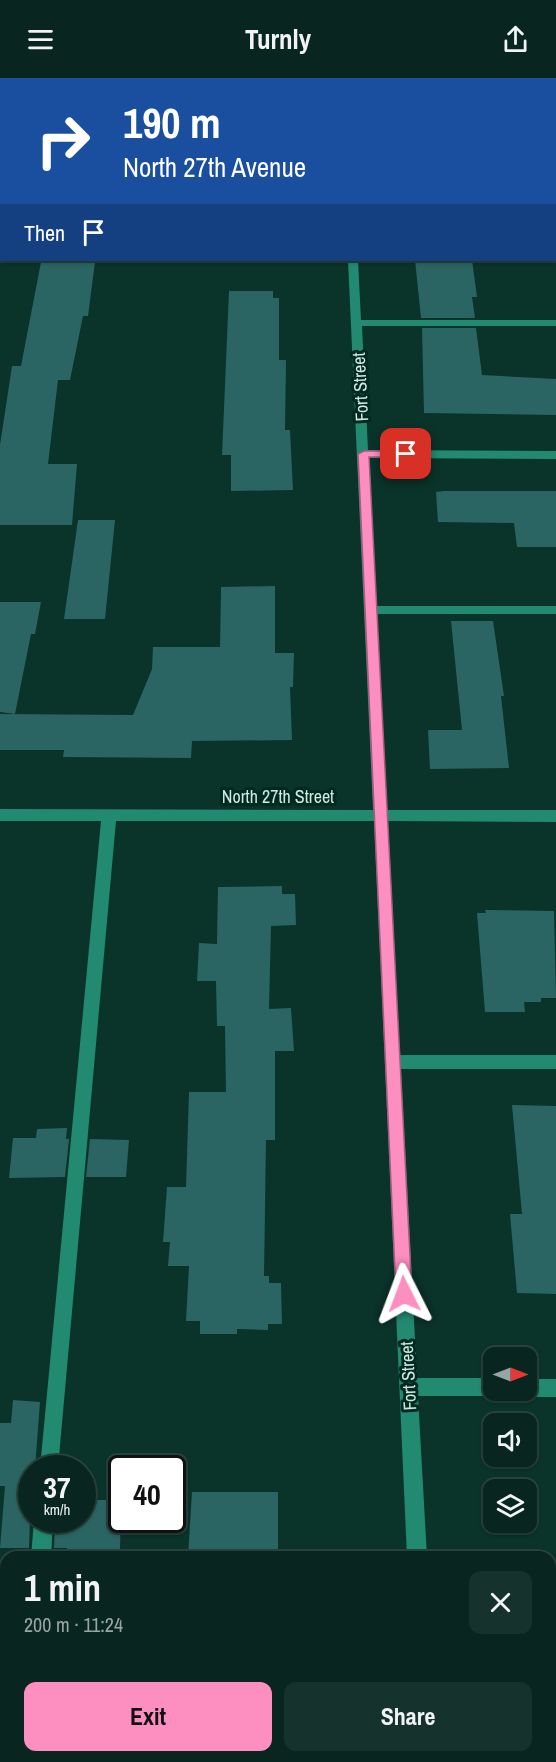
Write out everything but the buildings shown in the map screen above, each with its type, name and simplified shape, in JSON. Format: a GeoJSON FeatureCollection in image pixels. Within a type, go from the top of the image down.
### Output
{"type":"FeatureCollection","features":[{"type":"Feature","properties":{"kind":"street","name":"Fort Street"},"geometry":{"type":"LineString","coordinates":[[353,261],[417,1551]]}},
{"type":"Feature","properties":{"kind":"street"},"geometry":{"type":"LineString","coordinates":[[357,323],[556,323]]}},
{"type":"Feature","properties":{"kind":"street"},"geometry":{"type":"LineString","coordinates":[[364,454],[556,455]]}},
{"type":"Feature","properties":{"kind":"street"},"geometry":{"type":"LineString","coordinates":[[372,610],[556,610]]}},
{"type":"Feature","properties":{"kind":"street","name":"North 27th Street"},"geometry":{"type":"LineString","coordinates":[[0,814],[556,816]]}},
{"type":"Feature","properties":{"kind":"street"},"geometry":{"type":"LineString","coordinates":[[50,1455],[109,815]]}},
{"type":"Feature","properties":{"kind":"street"},"geometry":{"type":"LineString","coordinates":[[393,1062],[556,1062]]}},
{"type":"Feature","properties":{"kind":"street"},"geometry":{"type":"LineString","coordinates":[[409,1387],[483,1388]]}},
{"type":"Feature","properties":{"kind":"street"},"geometry":{"type":"LineString","coordinates":[[537,1388],[556,1388]]}},
{"type":"Feature","properties":{"kind":"street"},"geometry":{"type":"LineString","coordinates":[[41,1551],[43,1533]]}},
{"type":"Feature","properties":{"kind":"route"},"geometry":{"type":"LineString","coordinates":[[404,1294],[364,454],[406,454]]}}]}
